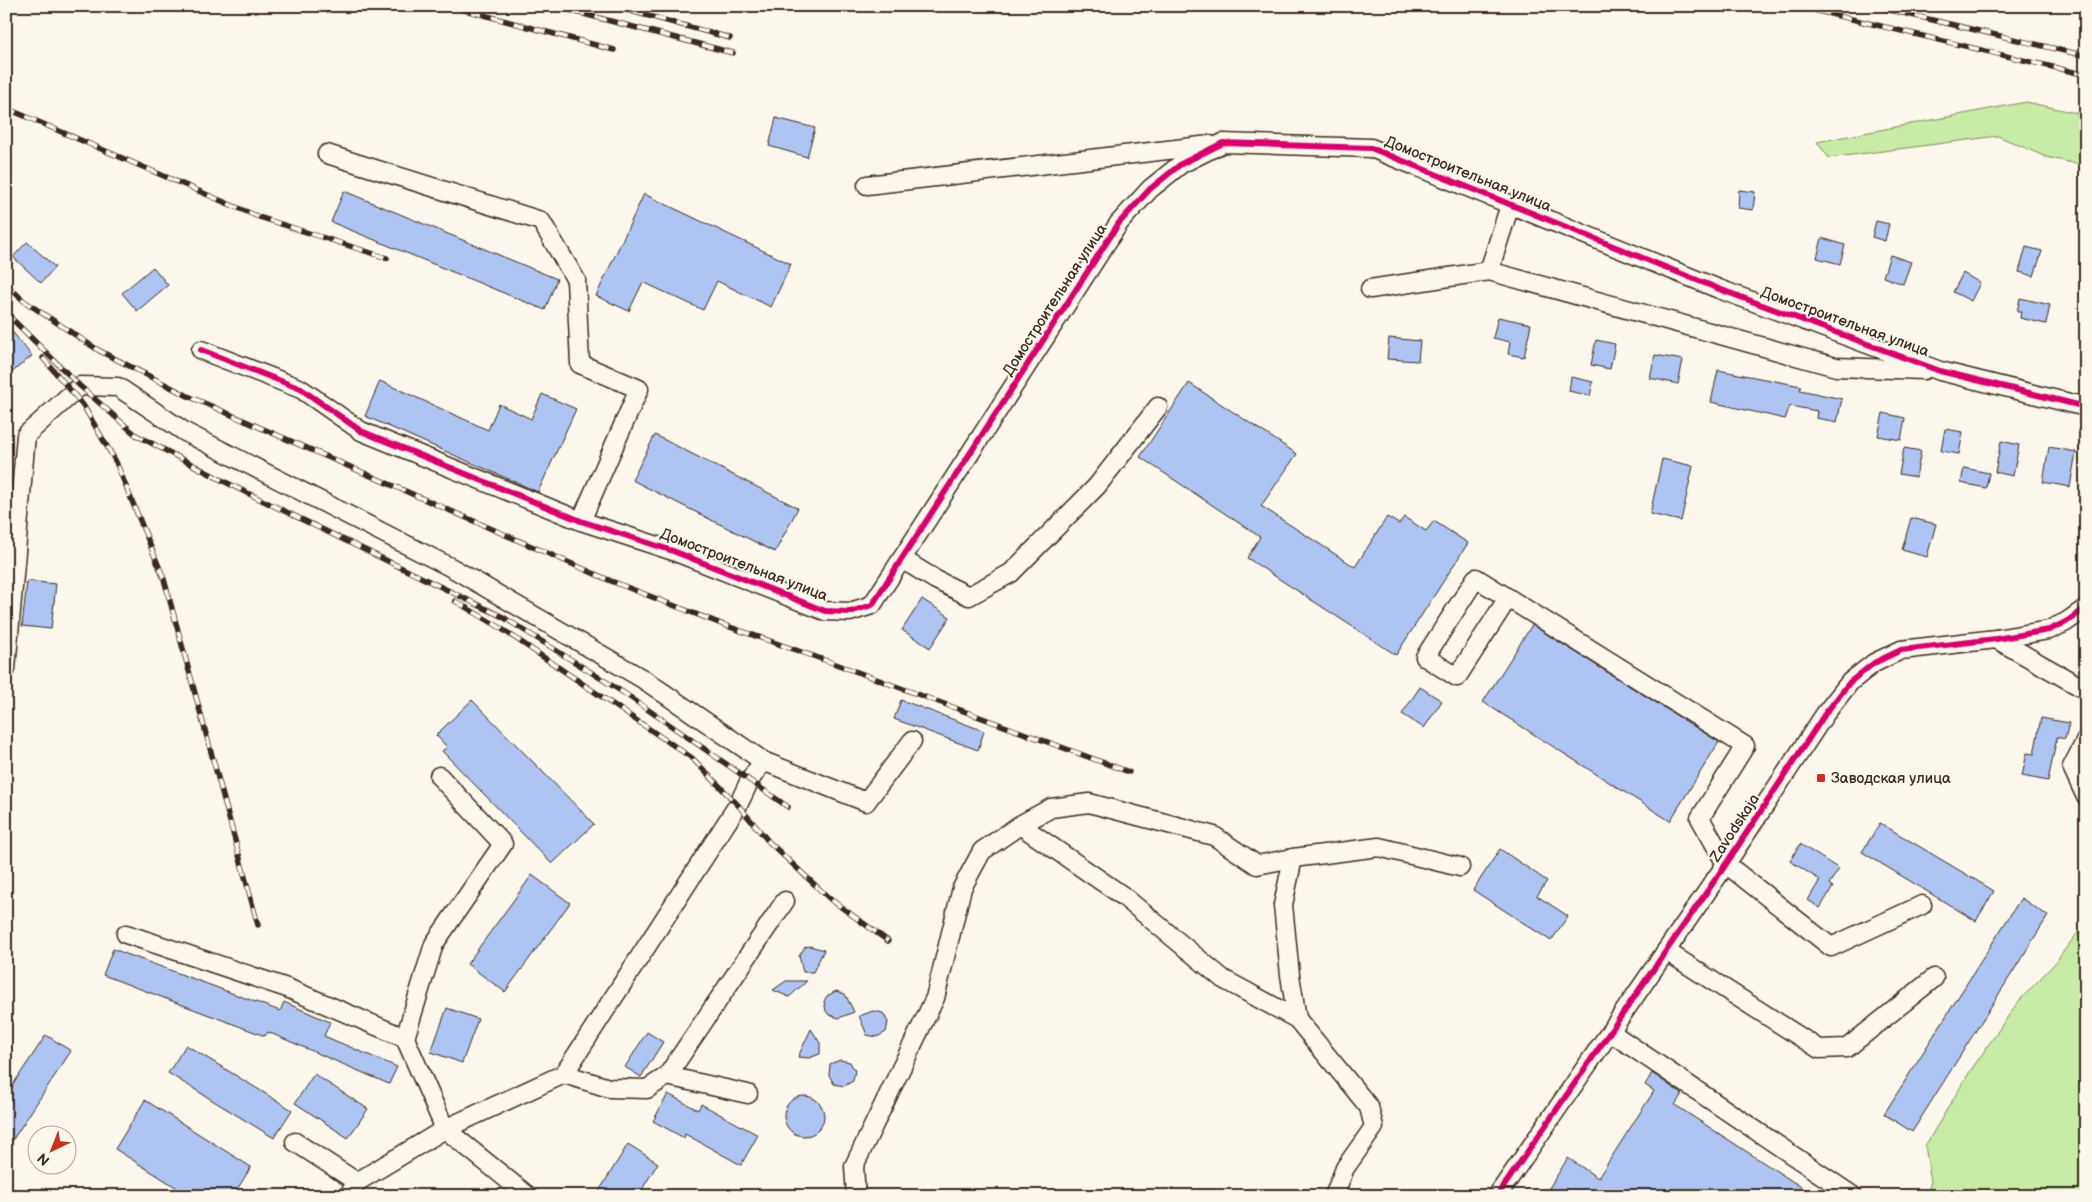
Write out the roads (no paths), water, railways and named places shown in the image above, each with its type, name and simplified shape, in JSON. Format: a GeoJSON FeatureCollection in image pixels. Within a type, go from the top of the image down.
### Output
{"type":"FeatureCollection","features":[{"type":"Feature","properties":{"kind":"street"},"geometry":{"type":"LineString","coordinates":[[867,185],[1223,143]]}},
{"type":"Feature","properties":{"kind":"street","name":"Домостроительная улица"},"geometry":{"type":"LineString","coordinates":[[201,350],[301,389],[361,431],[581,521],[673,551],[825,611],[850,612],[872,605],[1119,223],[1150,189],[1181,164],[1223,143],[1371,148],[1719,290],[1940,370],[2086,407]]}},
{"type":"Feature","properties":{"kind":"street"},"geometry":{"type":"LineString","coordinates":[[327,154],[541,221],[576,280],[580,364],[638,389],[581,521]]}},
{"type":"Feature","properties":{"kind":"street"},"geometry":{"type":"LineString","coordinates":[[1489,271],[1510,205]]}},
{"type":"Feature","properties":{"kind":"street"},"geometry":{"type":"LineString","coordinates":[[1370,289],[1489,271],[1836,367],[1940,370]]}},
{"type":"Feature","properties":{"kind":"street"},"geometry":{"type":"LineString","coordinates":[[6,669],[26,435],[80,386],[118,387],[185,432],[454,569],[643,679],[763,761],[866,802],[912,741]]}},
{"type":"Feature","properties":{"kind":"street"},"geometry":{"type":"LineString","coordinates":[[902,559],[936,580],[969,596],[1011,573],[1098,486],[1158,407]]}},
{"type":"Feature","properties":{"kind":"street"},"geometry":{"type":"LineString","coordinates":[[1508,598],[1456,677],[1425,657],[1476,578],[1745,746],[1700,818],[1726,864],[1831,946],[1922,906]]}},
{"type":"Feature","properties":{"kind":"street","name":"Zavodskaja"},"geometry":{"type":"LineString","coordinates":[[1501,1194],[1726,864],[1825,714],[1850,682],[1874,663],[1901,650],[1996,639],[2049,630],[2066,622],[2086,608]]}},
{"type":"Feature","properties":{"kind":"street"},"geometry":{"type":"LineString","coordinates":[[1996,639],[2086,690]]}},
{"type":"Feature","properties":{"kind":"street"},"geometry":{"type":"LineString","coordinates":[[2086,740],[2072,767],[2086,797]]}},
{"type":"Feature","properties":{"kind":"street"},"geometry":{"type":"LineString","coordinates":[[294,1142],[352,1189],[446,1129],[564,1074],[738,805],[750,780],[763,761]]}},
{"type":"Feature","properties":{"kind":"street"},"geometry":{"type":"LineString","coordinates":[[439,776],[502,844],[434,944],[405,1038],[446,1129],[528,1196]]}},
{"type":"Feature","properties":{"kind":"street"},"geometry":{"type":"LineString","coordinates":[[856,1196],[854,1166],[935,998],[962,888],[982,850],[1020,825],[1051,808],[1090,803],[1214,836],[1257,865],[1293,858],[1379,847],[1460,867]]}},
{"type":"Feature","properties":{"kind":"street"},"geometry":{"type":"LineString","coordinates":[[1020,825],[1124,896],[1223,979],[1297,1019],[1369,1107],[1374,1127],[1345,1168],[1334,1196]]}},
{"type":"Feature","properties":{"kind":"street"},"geometry":{"type":"LineString","coordinates":[[1293,858],[1284,905],[1290,975],[1297,1019]]}},
{"type":"Feature","properties":{"kind":"street"},"geometry":{"type":"LineString","coordinates":[[564,1074],[609,1088],[647,1089],[666,1076],[785,901]]}},
{"type":"Feature","properties":{"kind":"street"},"geometry":{"type":"LineString","coordinates":[[126,934],[287,988],[405,1038]]}},
{"type":"Feature","properties":{"kind":"street"},"geometry":{"type":"LineString","coordinates":[[1666,951],[1819,1048],[1847,1048],[1934,978]]}},
{"type":"Feature","properties":{"kind":"street"},"geometry":{"type":"LineString","coordinates":[[1610,1032],[1853,1196]]}},
{"type":"Feature","properties":{"kind":"street"},"geometry":{"type":"LineString","coordinates":[[666,1076],[748,1094]]}},
{"type":"Feature","properties":{"kind":"railway"},"geometry":{"type":"LineString","coordinates":[[450,6],[614,50]]}},
{"type":"Feature","properties":{"kind":"railway"},"geometry":{"type":"LineString","coordinates":[[553,6],[733,53]]}},
{"type":"Feature","properties":{"kind":"railway"},"geometry":{"type":"LineString","coordinates":[[612,6],[730,38]]}},
{"type":"Feature","properties":{"kind":"railway"},"geometry":{"type":"LineString","coordinates":[[1797,6],[2086,75]]}},
{"type":"Feature","properties":{"kind":"railway"},"geometry":{"type":"LineString","coordinates":[[1873,6],[2086,56]]}},
{"type":"Feature","properties":{"kind":"railway"},"geometry":{"type":"LineString","coordinates":[[6,108],[259,217],[387,258]]}},
{"type":"Feature","properties":{"kind":"railway"},"geometry":{"type":"LineString","coordinates":[[6,284],[24,301],[98,350],[188,396],[611,581],[724,625],[1129,772]]}},
{"type":"Feature","properties":{"kind":"railway"},"geometry":{"type":"LineString","coordinates":[[6,313],[80,386],[136,435],[237,488],[503,617],[624,693],[788,807]]}},
{"type":"Feature","properties":{"kind":"railway"},"geometry":{"type":"LineString","coordinates":[[43,358],[83,405],[116,462],[164,579],[258,925]]}},
{"type":"Feature","properties":{"kind":"railway"},"geometry":{"type":"LineString","coordinates":[[455,601],[496,625],[692,758],[738,805],[769,842],[830,899],[888,941]]}},
{"type":"Feature","properties":{"kind":"place","name":"Заводская улица"},"geometry":{"type":"Point","coordinates":[1821,778]}}]}
